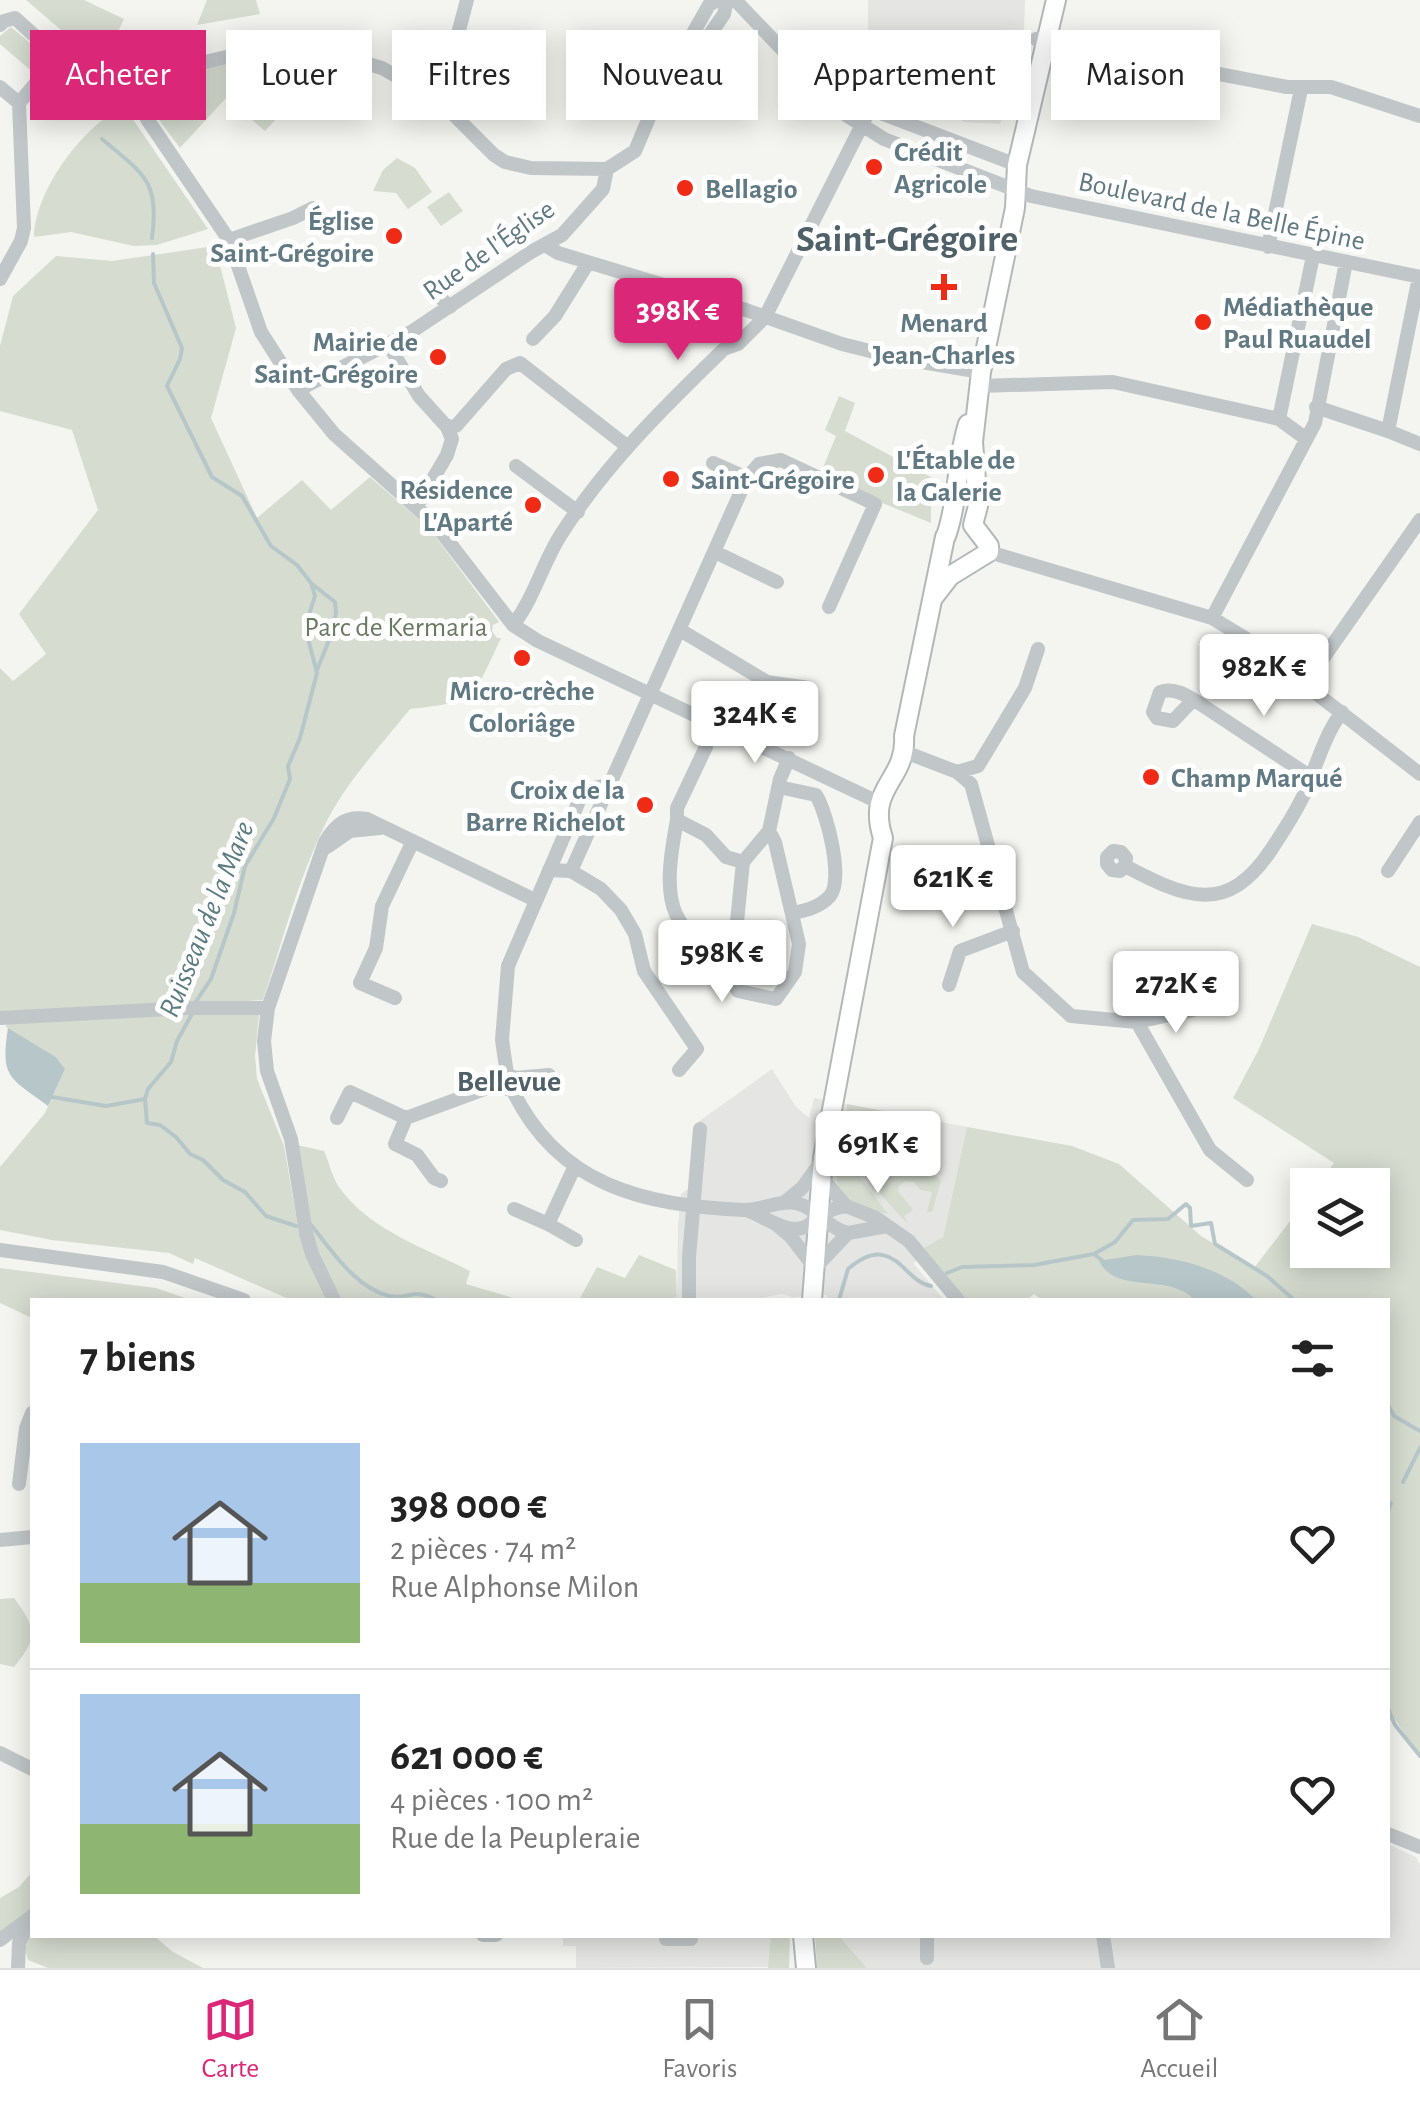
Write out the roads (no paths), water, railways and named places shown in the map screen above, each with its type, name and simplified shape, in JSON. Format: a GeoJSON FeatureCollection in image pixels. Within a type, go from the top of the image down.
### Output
{"type":"FeatureCollection","features":[{"type":"Feature","properties":{"kind":"main road"},"geometry":{"type":"LineString","coordinates":[[1041,41],[1044,0]]}},
{"type":"Feature","properties":{"kind":"main road"},"geometry":{"type":"LineString","coordinates":[[933,598],[963,566],[989,552],[973,525],[978,506],[973,442],[980,383],[1033,92],[1029,76],[1056,0]]}},
{"type":"Feature","properties":{"kind":"main road"},"geometry":{"type":"LineString","coordinates":[[812,1298],[823,1168],[883,838],[877,820],[878,802],[905,752],[904,736],[957,502],[960,449],[980,383]]}},
{"type":"Feature","properties":{"kind":"main road"},"geometry":{"type":"LineString","coordinates":[[946,537],[973,525]]}},
{"type":"Feature","properties":{"kind":"main road"},"geometry":{"type":"LineString","coordinates":[[946,537],[963,566]]}},
{"type":"Feature","properties":{"kind":"main road"},"geometry":{"type":"LineString","coordinates":[[805,1298],[814,1268]]}},
{"type":"Feature","properties":{"kind":"main road"},"geometry":{"type":"LineString","coordinates":[[803,1938],[803,1964]]}},
{"type":"Feature","properties":{"kind":"street"},"geometry":{"type":"LineString","coordinates":[[458,30],[466,0]]}},
{"type":"Feature","properties":{"kind":"street","name":"Rue de l'Église"},"geometry":{"type":"LineString","coordinates":[[694,30],[708,5],[717,0]]}},
{"type":"Feature","properties":{"kind":"street","name":"Rue de l'Église"},"geometry":{"type":"LineString","coordinates":[[713,30],[724,14],[727,0]]}},
{"type":"Feature","properties":{"kind":"street"},"geometry":{"type":"LineString","coordinates":[[735,0],[778,44]]}},
{"type":"Feature","properties":{"kind":"street"},"geometry":{"type":"LineString","coordinates":[[0,25],[15,18],[30,35]]}},
{"type":"Feature","properties":{"kind":"street"},"geometry":{"type":"LineString","coordinates":[[1041,41],[1301,89],[1331,88],[1420,116]]}},
{"type":"Feature","properties":{"kind":"street"},"geometry":{"type":"LineString","coordinates":[[206,61],[245,51],[289,47],[324,51],[392,74]]}},
{"type":"Feature","properties":{"kind":"street"},"geometry":{"type":"LineString","coordinates":[[0,87],[23,98]]}},
{"type":"Feature","properties":{"kind":"street"},"geometry":{"type":"LineString","coordinates":[[1268,247],[1301,89]]}},
{"type":"Feature","properties":{"kind":"street"},"geometry":{"type":"LineString","coordinates":[[0,279],[21,240],[26,213],[23,98],[30,90]]}},
{"type":"Feature","properties":{"kind":"street"},"geometry":{"type":"LineString","coordinates":[[147,120],[228,240],[261,332],[298,390],[334,434],[435,524],[513,626],[878,802]]}},
{"type":"Feature","properties":{"kind":"street"},"geometry":{"type":"LineString","coordinates":[[460,120],[505,162],[540,168],[607,170]]}},
{"type":"Feature","properties":{"kind":"street","name":"Rue de l'Église"},"geometry":{"type":"LineString","coordinates":[[298,390],[388,344],[562,235],[603,189],[607,170],[635,151],[648,120]]}},
{"type":"Feature","properties":{"kind":"street","name":"Boulevard de la Belle Épine"},"geometry":{"type":"LineString","coordinates":[[854,120],[862,127],[1014,190],[1420,277]]}},
{"type":"Feature","properties":{"kind":"street"},"geometry":{"type":"LineString","coordinates":[[513,626],[559,537],[628,446],[724,349],[738,344],[765,316],[865,120]]}},
{"type":"Feature","properties":{"kind":"street"},"geometry":{"type":"LineString","coordinates":[[899,120],[1018,166]]}},
{"type":"Feature","properties":{"kind":"street"},"geometry":{"type":"LineString","coordinates":[[228,240],[313,208]]}},
{"type":"Feature","properties":{"kind":"street"},"geometry":{"type":"LineString","coordinates":[[545,245],[558,253],[980,383],[1113,382],[1279,419],[1301,434]]}},
{"type":"Feature","properties":{"kind":"street"},"geometry":{"type":"LineString","coordinates":[[1279,419],[1313,256]]}},
{"type":"Feature","properties":{"kind":"street"},"geometry":{"type":"LineString","coordinates":[[534,339],[555,316],[588,262]]}},
{"type":"Feature","properties":{"kind":"street"},"geometry":{"type":"LineString","coordinates":[[1212,618],[1301,434],[1315,424],[1346,262]]}},
{"type":"Feature","properties":{"kind":"street"},"geometry":{"type":"LineString","coordinates":[[1388,431],[1420,277]]}},
{"type":"Feature","properties":{"kind":"street"},"geometry":{"type":"LineString","coordinates":[[430,288],[450,307]]}},
{"type":"Feature","properties":{"kind":"street"},"geometry":{"type":"LineString","coordinates":[[388,344],[420,396],[448,427],[451,446],[417,506]]}},
{"type":"Feature","properties":{"kind":"street"},"geometry":{"type":"LineString","coordinates":[[448,427],[456,426],[506,369],[520,363],[628,446]]}},
{"type":"Feature","properties":{"kind":"street"},"geometry":{"type":"LineString","coordinates":[[1316,410],[1420,444]]}},
{"type":"Feature","properties":{"kind":"street"},"geometry":{"type":"LineString","coordinates":[[570,871],[747,478],[759,464],[781,460],[875,504],[828,607]]}},
{"type":"Feature","properties":{"kind":"street"},"geometry":{"type":"LineString","coordinates":[[713,464],[747,478]]}},
{"type":"Feature","properties":{"kind":"street"},"geometry":{"type":"LineString","coordinates":[[516,466],[578,512]]}},
{"type":"Feature","properties":{"kind":"street"},"geometry":{"type":"LineString","coordinates":[[1305,684],[1420,520]]}},
{"type":"Feature","properties":{"kind":"street"},"geometry":{"type":"LineString","coordinates":[[715,552],[777,582]]}},
{"type":"Feature","properties":{"kind":"street"},"geometry":{"type":"LineString","coordinates":[[989,552],[1212,618],[1245,638],[1420,774]]}},
{"type":"Feature","properties":{"kind":"street"},"geometry":{"type":"LineString","coordinates":[[680,630],[767,682],[809,688]]}},
{"type":"Feature","properties":{"kind":"street"},"geometry":{"type":"LineString","coordinates":[[957,772],[978,766],[1025,688],[1038,649]]}},
{"type":"Feature","properties":{"kind":"street"},"geometry":{"type":"LineString","coordinates":[[1193,700],[1312,776]]}},
{"type":"Feature","properties":{"kind":"street"},"geometry":{"type":"LineString","coordinates":[[1125,866],[1193,895],[1214,896],[1234,890],[1258,869],[1291,820],[1342,712]]}},
{"type":"Feature","properties":{"kind":"street"},"geometry":{"type":"LineString","coordinates":[[706,747],[678,808],[672,868],[674,908],[679,920],[738,991],[776,999],[794,972],[798,954],[794,914],[769,831]]}},
{"type":"Feature","properties":{"kind":"street"},"geometry":{"type":"LineString","coordinates":[[905,752],[957,772],[972,784],[1023,972],[1071,1016],[1137,1022],[1206,1007]]}},
{"type":"Feature","properties":{"kind":"street"},"geometry":{"type":"LineString","coordinates":[[731,981],[743,862],[769,831],[789,758]]}},
{"type":"Feature","properties":{"kind":"street"},"geometry":{"type":"LineString","coordinates":[[607,785],[589,789],[580,799],[508,966],[502,1040],[509,1081],[525,1116],[541,1138],[574,1168],[604,1184],[654,1200],[749,1211],[786,1202],[823,1168],[846,1206],[909,1241],[956,1298]]}},
{"type":"Feature","properties":{"kind":"street"},"geometry":{"type":"LineString","coordinates":[[779,787],[816,795],[824,809],[836,872],[831,895],[814,908],[794,914]]}},
{"type":"Feature","properties":{"kind":"street"},"geometry":{"type":"LineString","coordinates":[[677,820],[706,834],[726,858],[743,862]]}},
{"type":"Feature","properties":{"kind":"street"},"geometry":{"type":"LineString","coordinates":[[1388,871],[1420,822]]}},
{"type":"Feature","properties":{"kind":"street"},"geometry":{"type":"LineString","coordinates":[[333,1298],[312,1254],[291,1139],[267,1071],[264,1041],[268,1008],[323,851],[350,831],[385,828],[535,900]]}},
{"type":"Feature","properties":{"kind":"street"},"geometry":{"type":"LineString","coordinates":[[395,998],[360,983],[376,948],[382,906],[413,841]]}},
{"type":"Feature","properties":{"kind":"street"},"geometry":{"type":"LineString","coordinates":[[549,870],[570,871],[601,889],[621,910],[635,934],[644,971],[696,1049],[679,1070]]}},
{"type":"Feature","properties":{"kind":"street"},"geometry":{"type":"LineString","coordinates":[[949,985],[960,951],[1013,931]]}},
{"type":"Feature","properties":{"kind":"street"},"geometry":{"type":"LineString","coordinates":[[0,1018],[268,1008]]}},
{"type":"Feature","properties":{"kind":"street"},"geometry":{"type":"LineString","coordinates":[[1137,1022],[1210,1150],[1247,1180]]}},
{"type":"Feature","properties":{"kind":"street"},"geometry":{"type":"LineString","coordinates":[[337,1118],[350,1092],[406,1118],[509,1081],[549,1074]]}},
{"type":"Feature","properties":{"kind":"street"},"geometry":{"type":"LineString","coordinates":[[406,1118],[395,1144],[418,1155],[434,1178],[441,1181]]}},
{"type":"Feature","properties":{"kind":"street"},"geometry":{"type":"LineString","coordinates":[[689,1298],[700,1130]]}},
{"type":"Feature","properties":{"kind":"street"},"geometry":{"type":"LineString","coordinates":[[548,1224],[574,1168]]}},
{"type":"Feature","properties":{"kind":"street"},"geometry":{"type":"LineString","coordinates":[[786,1202],[810,1208],[837,1230],[848,1233],[888,1226]]}},
{"type":"Feature","properties":{"kind":"street"},"geometry":{"type":"LineString","coordinates":[[777,1225],[801,1228],[827,1209],[846,1206]]}},
{"type":"Feature","properties":{"kind":"street"},"geometry":{"type":"LineString","coordinates":[[514,1208],[576,1240]]}},
{"type":"Feature","properties":{"kind":"street"},"geometry":{"type":"LineString","coordinates":[[749,1211],[791,1237],[814,1268],[848,1233]]}},
{"type":"Feature","properties":{"kind":"street"},"geometry":{"type":"LineString","coordinates":[[0,1250],[164,1272],[238,1298]]}},
{"type":"Feature","properties":{"kind":"street"},"geometry":{"type":"LineString","coordinates":[[19,1484],[30,1418]]}},
{"type":"Feature","properties":{"kind":"street"},"geometry":{"type":"LineString","coordinates":[[0,1540],[30,1537]]}},
{"type":"Feature","properties":{"kind":"street"},"geometry":{"type":"LineString","coordinates":[[0,1753],[30,1767]]}},
{"type":"Feature","properties":{"kind":"street"},"geometry":{"type":"LineString","coordinates":[[1390,1835],[1420,1847]]}},
{"type":"Feature","properties":{"kind":"street"},"geometry":{"type":"LineString","coordinates":[[0,1940],[30,1918]]}},
{"type":"Feature","properties":{"kind":"street"},"geometry":{"type":"LineString","coordinates":[[18,1968],[18,1944],[30,1921]]}},
{"type":"Feature","properties":{"kind":"street"},"geometry":{"type":"LineString","coordinates":[[666,1938],[690,1939]]}},
{"type":"Feature","properties":{"kind":"street"},"geometry":{"type":"LineString","coordinates":[[927,1958],[928,1938]]}},
{"type":"Feature","properties":{"kind":"street"},"geometry":{"type":"LineString","coordinates":[[1103,1938],[1108,1968]]}},
{"type":"Feature","properties":{"kind":"waterway","name":"Ruisseau de la Mare"},"geometry":{"type":"LineString","coordinates":[[102,139],[138,170],[151,190],[152,238]]}},
{"type":"Feature","properties":{"kind":"waterway","name":"Ruisseau de la Mare"},"geometry":{"type":"LineString","coordinates":[[153,254],[154,283],[182,348],[167,386],[212,477],[242,496],[271,546],[297,565],[311,583],[315,596],[305,627],[317,673],[300,738],[288,766],[290,779],[274,818],[245,866],[234,913],[211,979],[195,1003]]}},
{"type":"Feature","properties":{"kind":"waterway"},"geometry":{"type":"LineString","coordinates":[[312,584],[335,602],[336,613],[317,670]]}},
{"type":"Feature","properties":{"kind":"waterway","name":"Ruisseau de la Mare"},"geometry":{"type":"LineString","coordinates":[[193,1012],[171,1062],[148,1089],[147,1123],[160,1125],[176,1137],[190,1154],[245,1192],[266,1216],[296,1226]]}},
{"type":"Feature","properties":{"kind":"waterway"},"geometry":{"type":"LineString","coordinates":[[52,1097],[106,1106],[145,1099]]}},
{"type":"Feature","properties":{"kind":"waterway","name":"Ruisseau de la Mare"},"geometry":{"type":"LineString","coordinates":[[1094,1254],[1115,1242],[1133,1220],[1168,1219],[1186,1204],[1190,1208],[1191,1226],[1211,1223],[1215,1244],[1267,1276],[1292,1298]]}},
{"type":"Feature","properties":{"kind":"waterway","name":"Ruisseau de la Mare"},"geometry":{"type":"LineString","coordinates":[[311,1225],[365,1285],[389,1296],[422,1294],[431,1298]]}},
{"type":"Feature","properties":{"kind":"waterway","name":"Ruisseau de la Mare"},"geometry":{"type":"LineString","coordinates":[[947,1273],[962,1267],[1034,1265],[1094,1254],[1104,1262]]}},
{"type":"Feature","properties":{"kind":"waterway","name":"Ruisseau de la Mare"},"geometry":{"type":"LineString","coordinates":[[840,1298],[848,1269],[876,1255],[896,1261],[921,1283],[931,1286]]}},
{"type":"Feature","properties":{"kind":"waterway","name":"Ruisseau de la Mare"},"geometry":{"type":"LineString","coordinates":[[1390,1409],[1394,1416],[1420,1431]]}},
{"type":"Feature","properties":{"kind":"waterway","name":"Ruisseau de la Mare"},"geometry":{"type":"LineString","coordinates":[[1403,1482],[1420,1448]]}},
{"type":"Feature","properties":{"kind":"waterway","name":"Ruisseau de la Mare"},"geometry":{"type":"LineString","coordinates":[[1390,1714],[1420,1756]]}},
{"type":"Feature","properties":{"kind":"place","name":"Crédit Agricole"},"geometry":{"type":"Point","coordinates":[874,167]}},
{"type":"Feature","properties":{"kind":"place","name":"Bellagio"},"geometry":{"type":"Point","coordinates":[685,188]}},
{"type":"Feature","properties":{"kind":"place","name":"Église Saint-Grégoire"},"geometry":{"type":"Point","coordinates":[394,236]}},
{"type":"Feature","properties":{"kind":"place","name":"Menard Jean-Charles"},"geometry":{"type":"Point","coordinates":[944,287]}},
{"type":"Feature","properties":{"kind":"place","name":"Médiathèque Paul Ruaudel"},"geometry":{"type":"Point","coordinates":[1203,322]}},
{"type":"Feature","properties":{"kind":"place","name":"Mairie de Saint-Grégoire"},"geometry":{"type":"Point","coordinates":[438,357]}},
{"type":"Feature","properties":{"kind":"place","name":"L'Étable de la Galerie"},"geometry":{"type":"Point","coordinates":[876,475]}},
{"type":"Feature","properties":{"kind":"place","name":"Saint-Grégoire"},"geometry":{"type":"Point","coordinates":[671,479]}},
{"type":"Feature","properties":{"kind":"place","name":"Résidence L'Aparté"},"geometry":{"type":"Point","coordinates":[533,505]}},
{"type":"Feature","properties":{"kind":"place","name":"Micro-crèche Coloriâge"},"geometry":{"type":"Point","coordinates":[522,658]}},
{"type":"Feature","properties":{"kind":"place","name":"Champ Marqué"},"geometry":{"type":"Point","coordinates":[1151,777]}},
{"type":"Feature","properties":{"kind":"place","name":"Croix de la Barre Richelot"},"geometry":{"type":"Point","coordinates":[645,805]}},
{"type":"Feature","properties":{"kind":"district","name":"Saint-Grégoire"},"geometry":{"type":"Point","coordinates":[907,238]}},
{"type":"Feature","properties":{"kind":"district","name":"Bellevue"},"geometry":{"type":"Point","coordinates":[509,1081]}},
{"type":"Feature","properties":{"kind":"park label","name":"Parc de Kermaria"},"geometry":{"type":"Point","coordinates":[396,626]}}]}
